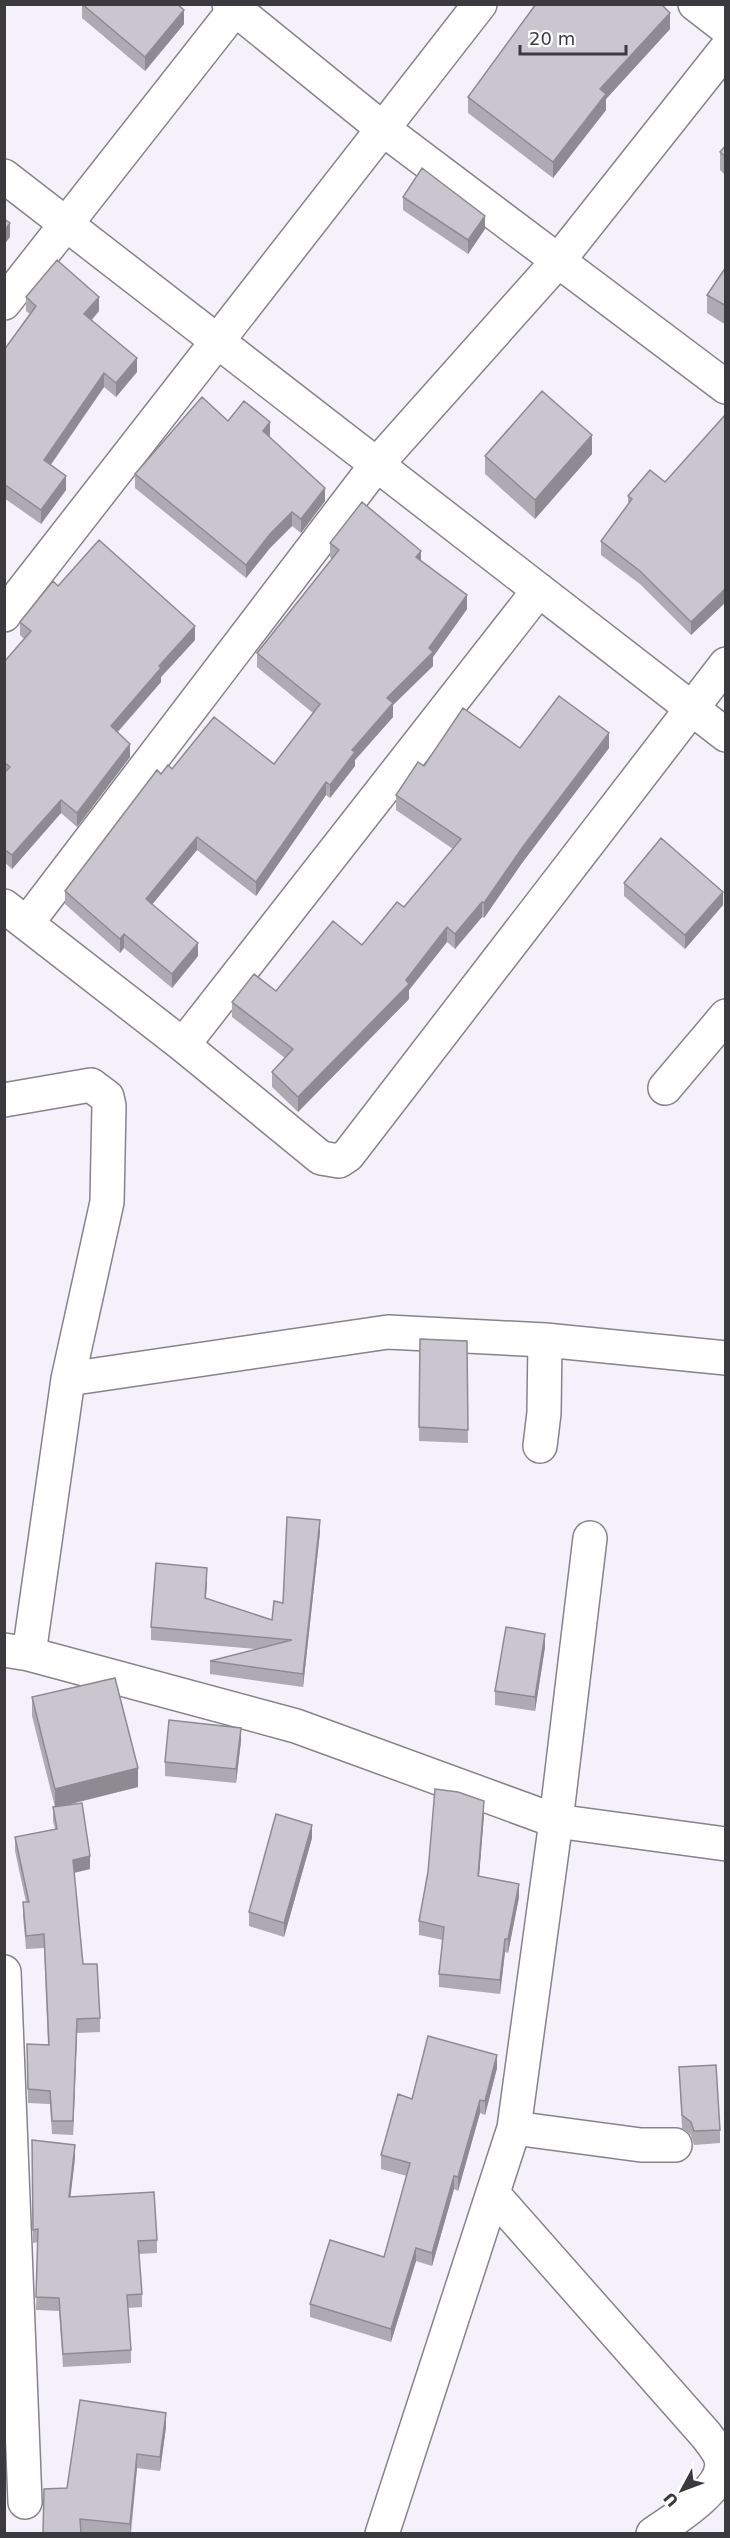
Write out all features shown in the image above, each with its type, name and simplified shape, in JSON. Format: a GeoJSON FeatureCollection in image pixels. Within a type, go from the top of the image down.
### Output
{"type":"FeatureCollection","features":[{"type":"Feature","properties":{"kind":"street"},"geometry":{"type":"LineString","coordinates":[[4,615],[219,342],[480,4]]}},
{"type":"Feature","properties":{"kind":"street"},"geometry":{"type":"LineString","coordinates":[[695,4],[726,28]]}},
{"type":"Feature","properties":{"kind":"street"},"geometry":{"type":"LineString","coordinates":[[4,303],[235,6],[383,129],[726,387]]}},
{"type":"Feature","properties":{"kind":"street"},"geometry":{"type":"LineString","coordinates":[[726,50],[558,261],[377,464],[16,914],[321,1158],[339,1161],[348,1155],[726,664]]}},
{"type":"Feature","properties":{"kind":"street"},"geometry":{"type":"LineString","coordinates":[[4,176],[726,735]]}},
{"type":"Feature","properties":{"kind":"street"},"geometry":{"type":"LineString","coordinates":[[183,1046],[539,590]]}},
{"type":"Feature","properties":{"kind":"street"},"geometry":{"type":"LineString","coordinates":[[665,1088],[726,1016]]}},
{"type":"Feature","properties":{"kind":"street"},"geometry":{"type":"LineString","coordinates":[[4,1101],[91,1086],[107,1097],[109,1106],[107,1202],[68,1380],[17,1652],[296,1726],[556,1821],[726,1844]]}},
{"type":"Feature","properties":{"kind":"street"},"geometry":{"type":"LineString","coordinates":[[68,1380],[387,1332],[545,1340],[726,1358]]}},
{"type":"Feature","properties":{"kind":"street"},"geometry":{"type":"LineString","coordinates":[[540,1446],[544,1413],[545,1340]]}},
{"type":"Feature","properties":{"kind":"street"},"geometry":{"type":"LineString","coordinates":[[382,2534],[513,2128],[556,1821],[590,1538]]}},
{"type":"Feature","properties":{"kind":"street"},"geometry":{"type":"LineString","coordinates":[[4,1972],[25,2502]]}},
{"type":"Feature","properties":{"kind":"street"},"geometry":{"type":"LineString","coordinates":[[513,2128],[641,2145],[675,2145]]}},
{"type":"Feature","properties":{"kind":"street"},"geometry":{"type":"LineString","coordinates":[[493,2194],[706,2435],[721,2458],[722,2469],[712,2489],[653,2534]]}},
{"type":"Feature","properties":{"kind":"building"},"geometry":{"type":"Polygon","coordinates":[[[82,4],[177,4],[184,10],[145,57],[82,4]]]}},
{"type":"Feature","properties":{"kind":"building"},"geometry":{"type":"Polygon","coordinates":[[[536,4],[661,4],[670,13],[600,89],[606,94],[553,162],[468,97],[536,4]]]}},
{"type":"Feature","properties":{"kind":"building"},"geometry":{"type":"Polygon","coordinates":[[[726,145],[726,157],[720,152],[726,145]]]}},
{"type":"Feature","properties":{"kind":"building"},"geometry":{"type":"Polygon","coordinates":[[[422,168],[485,216],[468,240],[403,197],[422,168]]]}},
{"type":"Feature","properties":{"kind":"building"},"geometry":{"type":"Polygon","coordinates":[[[4,219],[10,223],[4,231],[4,219]]]}},
{"type":"Feature","properties":{"kind":"building"},"geometry":{"type":"Polygon","coordinates":[[[57,260],[99,297],[84,314],[137,358],[116,383],[104,373],[44,460],[66,476],[41,510],[4,484],[4,350],[36,306],[26,297],[57,260]]]}},
{"type":"Feature","properties":{"kind":"building"},"geometry":{"type":"Polygon","coordinates":[[[726,267],[726,306],[707,295],[726,267]]]}},
{"type":"Feature","properties":{"kind":"building"},"geometry":{"type":"Polygon","coordinates":[[[542,391],[592,435],[535,500],[485,456],[542,391]]]}},
{"type":"Feature","properties":{"kind":"building"},"geometry":{"type":"Polygon","coordinates":[[[202,397],[228,421],[244,401],[270,422],[263,431],[325,488],[301,519],[292,512],[270,534],[246,565],[135,474],[202,397]]]}},
{"type":"Feature","properties":{"kind":"building"},"geometry":{"type":"Polygon","coordinates":[[[726,414],[726,588],[691,622],[640,571],[601,541],[632,499],[628,496],[650,470],[665,482],[726,414]]]}},
{"type":"Feature","properties":{"kind":"building"},"geometry":{"type":"Polygon","coordinates":[[[362,502],[421,551],[416,557],[467,595],[429,648],[433,652],[387,698],[393,703],[352,750],[355,752],[330,785],[326,782],[256,882],[197,837],[146,899],[198,943],[172,974],[124,934],[120,939],[65,891],[157,770],[161,774],[168,765],[172,769],[214,717],[274,764],[320,704],[257,653],[339,550],[330,543],[362,502]]]}},
{"type":"Feature","properties":{"kind":"building"},"geometry":{"type":"Polygon","coordinates":[[[99,540],[195,626],[159,666],[161,668],[111,726],[130,744],[77,813],[61,800],[12,855],[4,849],[4,773],[10,767],[4,762],[4,662],[31,631],[20,622],[53,581],[58,586],[99,540]]]}},
{"type":"Feature","properties":{"kind":"building"},"geometry":{"type":"Polygon","coordinates":[[[559,696],[609,733],[522,848],[484,903],[482,902],[455,934],[447,927],[406,980],[409,984],[298,1097],[272,1072],[293,1049],[232,1002],[254,974],[276,991],[333,921],[362,945],[397,902],[404,907],[461,839],[396,795],[418,762],[424,766],[463,708],[520,748],[559,696]]]}},
{"type":"Feature","properties":{"kind":"building"},"geometry":{"type":"Polygon","coordinates":[[[661,838],[723,892],[685,935],[624,883],[661,838]]]}},
{"type":"Feature","properties":{"kind":"building"},"geometry":{"type":"Polygon","coordinates":[[[420,1339],[467,1341],[468,1430],[419,1427],[420,1339]]]}},
{"type":"Feature","properties":{"kind":"building"},"geometry":{"type":"Polygon","coordinates":[[[287,1517],[320,1520],[303,1674],[210,1661],[292,1640],[151,1627],[156,1563],[207,1568],[205,1598],[272,1620],[274,1601],[283,1603],[287,1517]]]}},
{"type":"Feature","properties":{"kind":"building"},"geometry":{"type":"Polygon","coordinates":[[[506,1627],[545,1634],[535,1697],[495,1691],[506,1627]]]}},
{"type":"Feature","properties":{"kind":"building"},"geometry":{"type":"Polygon","coordinates":[[[115,1678],[138,1768],[55,1789],[32,1697],[115,1678]]]}},
{"type":"Feature","properties":{"kind":"building"},"geometry":{"type":"Polygon","coordinates":[[[169,1720],[241,1728],[236,1769],[165,1762],[169,1720]]]}},
{"type":"Feature","properties":{"kind":"building"},"geometry":{"type":"Polygon","coordinates":[[[435,1789],[458,1792],[484,1801],[478,1876],[519,1884],[508,1939],[505,1939],[500,1980],[439,1974],[444,1927],[419,1921],[428,1872],[435,1789]]]}},
{"type":"Feature","properties":{"kind":"building"},"geometry":{"type":"Polygon","coordinates":[[[82,1803],[90,1856],[73,1860],[83,1964],[97,1964],[100,2018],[77,2019],[73,2121],[52,2121],[50,2091],[28,2089],[27,2044],[49,2045],[44,1934],[26,1936],[23,1902],[29,1902],[15,1837],[57,1829],[53,1807],[82,1803]]]}},
{"type":"Feature","properties":{"kind":"building"},"geometry":{"type":"Polygon","coordinates":[[[276,1814],[312,1825],[284,1923],[249,1912],[276,1814]]]}},
{"type":"Feature","properties":{"kind":"building"},"geometry":{"type":"Polygon","coordinates":[[[428,2036],[497,2055],[485,2101],[480,2100],[458,2177],[454,2176],[432,2253],[416,2248],[391,2329],[310,2304],[330,2240],[384,2257],[410,2163],[381,2155],[398,2094],[412,2099],[428,2036]]]}},
{"type":"Feature","properties":{"kind":"building"},"geometry":{"type":"Polygon","coordinates":[[[716,2065],[720,2130],[694,2131],[691,2122],[682,2115],[679,2067],[716,2065]]]}},
{"type":"Feature","properties":{"kind":"building"},"geometry":{"type":"Polygon","coordinates":[[[32,2140],[75,2145],[69,2197],[154,2192],[157,2240],[138,2241],[142,2294],[127,2295],[131,2350],[63,2354],[59,2298],[36,2297],[38,2229],[33,2230],[32,2140]]]}},
{"type":"Feature","properties":{"kind":"building"},"geometry":{"type":"Polygon","coordinates":[[[80,2400],[166,2413],[160,2457],[137,2454],[130,2524],[80,2519],[81,2533],[43,2534],[44,2489],[67,2488],[80,2400]]]}}]}
